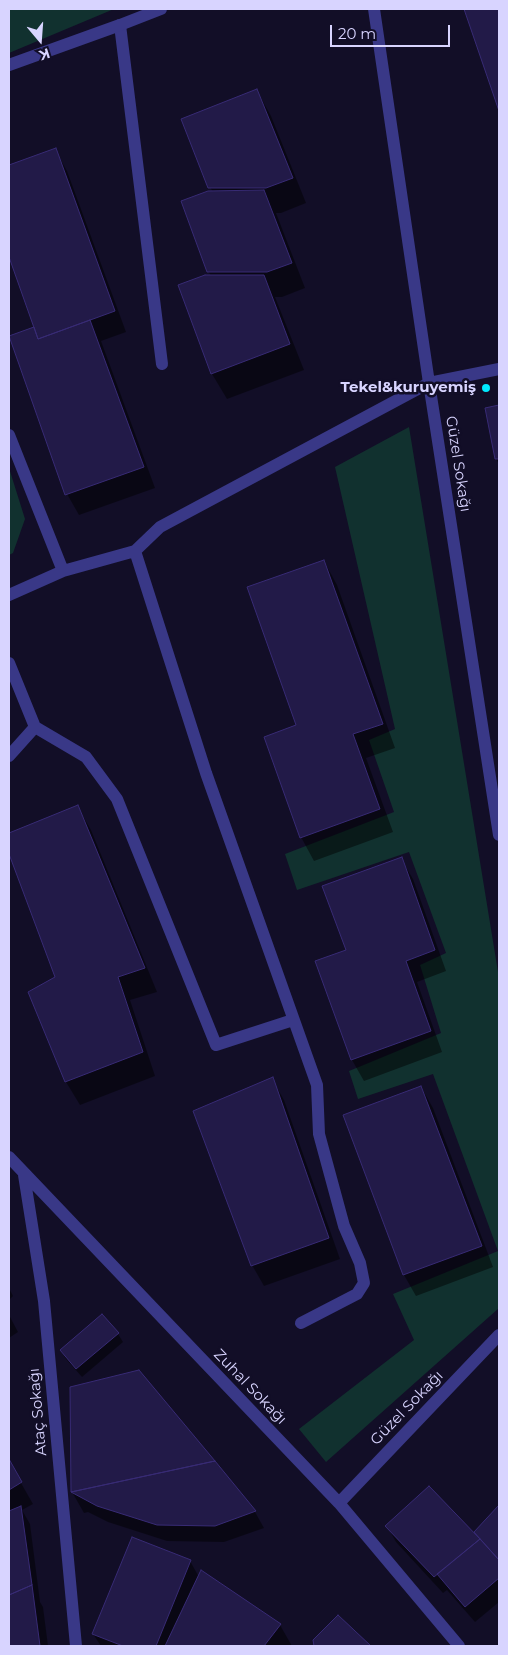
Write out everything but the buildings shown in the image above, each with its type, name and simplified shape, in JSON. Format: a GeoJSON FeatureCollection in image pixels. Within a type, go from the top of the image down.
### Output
{"type":"FeatureCollection","features":[{"type":"Feature","properties":{"kind":"street"},"geometry":{"type":"LineString","coordinates":[[9,65],[161,9]]}},
{"type":"Feature","properties":{"kind":"street","name":"Güzel Sokağı"},"geometry":{"type":"LineString","coordinates":[[374,9],[429,383],[499,835]]}},
{"type":"Feature","properties":{"kind":"street"},"geometry":{"type":"LineString","coordinates":[[120,25],[162,364]]}},
{"type":"Feature","properties":{"kind":"street"},"geometry":{"type":"LineString","coordinates":[[9,595],[63,571],[135,551],[160,527],[429,383],[499,369]]}},
{"type":"Feature","properties":{"kind":"street"},"geometry":{"type":"LineString","coordinates":[[9,435],[63,571]]}},
{"type":"Feature","properties":{"kind":"street"},"geometry":{"type":"LineString","coordinates":[[135,551],[206,773],[316,1085],[319,1134],[344,1226],[360,1263],[364,1282],[358,1294],[301,1323]]}},
{"type":"Feature","properties":{"kind":"street"},"geometry":{"type":"LineString","coordinates":[[9,663],[36,727],[86,757],[117,799],[216,1045],[293,1020]]}},
{"type":"Feature","properties":{"kind":"street"},"geometry":{"type":"LineString","coordinates":[[9,756],[36,727]]}},
{"type":"Feature","properties":{"kind":"street","name":"Zuhal Sokağı"},"geometry":{"type":"LineString","coordinates":[[9,1157],[24,1175],[339,1503],[459,1646]]}},
{"type":"Feature","properties":{"kind":"street","name":"Ataç Sokağı"},"geometry":{"type":"LineString","coordinates":[[24,1175],[44,1301],[76,1646]]}},
{"type":"Feature","properties":{"kind":"street","name":"Güzel Sokağı"},"geometry":{"type":"LineString","coordinates":[[339,1503],[499,1335]]}},
{"type":"Feature","properties":{"kind":"green space"},"geometry":{"type":"Polygon","coordinates":[[[9,9],[114,9],[9,53],[9,9]]]}},
{"type":"Feature","properties":{"kind":"green space"},"geometry":{"type":"Polygon","coordinates":[[[409,427],[499,978],[499,1308],[326,1462],[299,1429],[414,1340],[393,1294],[498,1251],[433,1074],[358,1099],[349,1071],[441,1033],[420,965],[446,953],[409,852],[297,890],[285,854],[394,812],[369,740],[395,729],[335,467],[409,427]]]}},
{"type":"Feature","properties":{"kind":"green space"},"geometry":{"type":"Polygon","coordinates":[[[9,468],[25,519],[13,553],[9,555],[9,468]]]}},
{"type":"Feature","properties":{"kind":"place","name":"Tekel&kuruyemiş"},"geometry":{"type":"Point","coordinates":[486,388]}}]}
